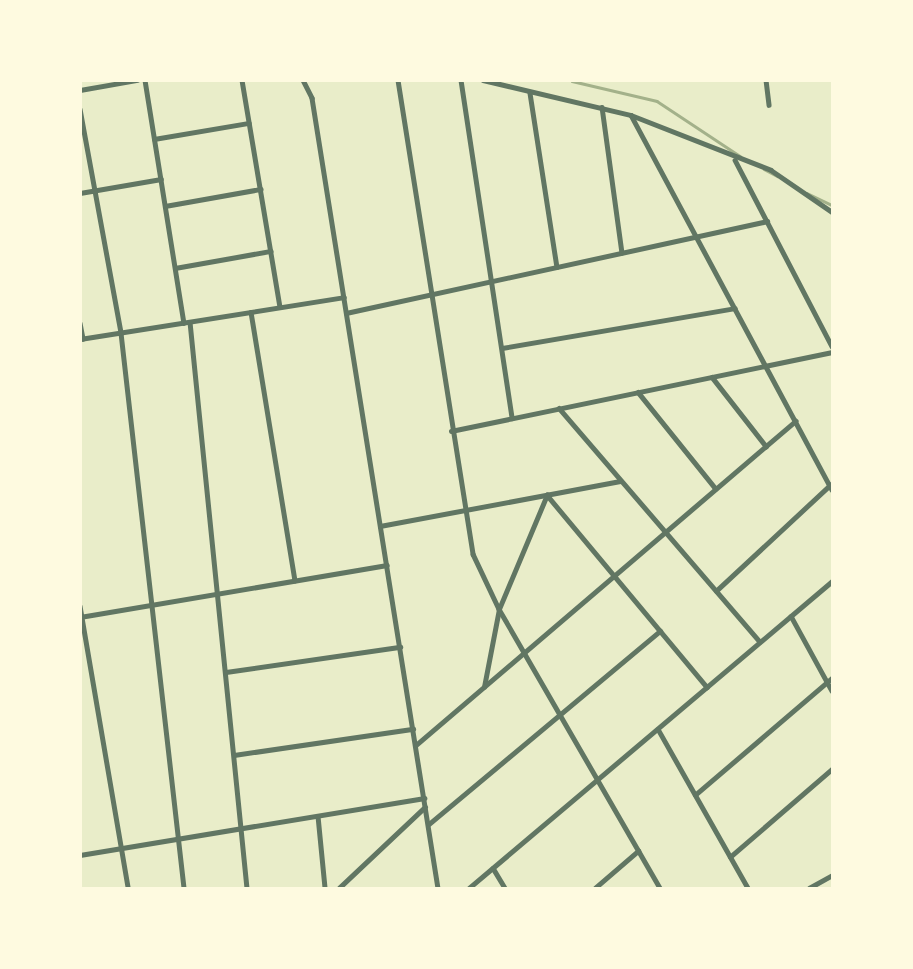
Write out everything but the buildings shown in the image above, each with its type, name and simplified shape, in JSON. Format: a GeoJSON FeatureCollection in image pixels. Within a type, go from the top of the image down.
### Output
{"type":"FeatureCollection","features":[{"type":"Feature","properties":{"kind":"street"},"geometry":{"type":"LineString","coordinates":[[80,90],[137,80]]}},
{"type":"Feature","properties":{"kind":"street"},"geometry":{"type":"LineString","coordinates":[[145,80],[184,323]]}},
{"type":"Feature","properties":{"kind":"street"},"geometry":{"type":"LineString","coordinates":[[242,80],[279,307]]}},
{"type":"Feature","properties":{"kind":"street"},"geometry":{"type":"LineString","coordinates":[[303,80],[312,98],[439,888]]}},
{"type":"Feature","properties":{"kind":"street"},"geometry":{"type":"LineString","coordinates":[[398,80],[472,554],[499,609],[660,888]]}},
{"type":"Feature","properties":{"kind":"street"},"geometry":{"type":"LineString","coordinates":[[461,80],[512,418]]}},
{"type":"Feature","properties":{"kind":"street"},"geometry":{"type":"LineString","coordinates":[[483,80],[631,115],[734,159],[771,170],[832,212]]}},
{"type":"Feature","properties":{"kind":"street"},"geometry":{"type":"LineString","coordinates":[[766,80],[769,105]]}},
{"type":"Feature","properties":{"kind":"street"},"geometry":{"type":"LineString","coordinates":[[530,93],[557,267]]}},
{"type":"Feature","properties":{"kind":"street"},"geometry":{"type":"LineString","coordinates":[[602,107],[622,253]]}},
{"type":"Feature","properties":{"kind":"street"},"geometry":{"type":"LineString","coordinates":[[80,109],[121,333],[184,888]]}},
{"type":"Feature","properties":{"kind":"street"},"geometry":{"type":"LineString","coordinates":[[631,115],[831,487],[716,591]]}},
{"type":"Feature","properties":{"kind":"street"},"geometry":{"type":"LineString","coordinates":[[154,139],[249,123]]}},
{"type":"Feature","properties":{"kind":"street"},"geometry":{"type":"LineString","coordinates":[[734,159],[832,345]]}},
{"type":"Feature","properties":{"kind":"street"},"geometry":{"type":"LineString","coordinates":[[80,193],[161,179]]}},
{"type":"Feature","properties":{"kind":"street"},"geometry":{"type":"LineString","coordinates":[[165,206],[260,189]]}},
{"type":"Feature","properties":{"kind":"street"},"geometry":{"type":"LineString","coordinates":[[346,313],[767,221]]}},
{"type":"Feature","properties":{"kind":"street"},"geometry":{"type":"LineString","coordinates":[[175,268],[270,251]]}},
{"type":"Feature","properties":{"kind":"street"},"geometry":{"type":"LineString","coordinates":[[80,323],[82,339],[344,297]]}},
{"type":"Feature","properties":{"kind":"street"},"geometry":{"type":"LineString","coordinates":[[502,348],[735,309]]}},
{"type":"Feature","properties":{"kind":"street"},"geometry":{"type":"LineString","coordinates":[[251,312],[295,580]]}},
{"type":"Feature","properties":{"kind":"street"},"geometry":{"type":"LineString","coordinates":[[190,322],[247,888]]}},
{"type":"Feature","properties":{"kind":"street"},"geometry":{"type":"LineString","coordinates":[[451,431],[832,352]]}},
{"type":"Feature","properties":{"kind":"street"},"geometry":{"type":"LineString","coordinates":[[712,377],[766,446]]}},
{"type":"Feature","properties":{"kind":"street"},"geometry":{"type":"LineString","coordinates":[[638,392],[716,489]]}},
{"type":"Feature","properties":{"kind":"street"},"geometry":{"type":"LineString","coordinates":[[559,408],[760,642]]}},
{"type":"Feature","properties":{"kind":"street"},"geometry":{"type":"LineString","coordinates":[[416,746],[795,421]]}},
{"type":"Feature","properties":{"kind":"street"},"geometry":{"type":"LineString","coordinates":[[380,526],[621,481]]}},
{"type":"Feature","properties":{"kind":"street"},"geometry":{"type":"LineString","coordinates":[[547,495],[707,687]]}},
{"type":"Feature","properties":{"kind":"street"},"geometry":{"type":"LineString","coordinates":[[484,688],[499,609],[547,495]]}},
{"type":"Feature","properties":{"kind":"street"},"geometry":{"type":"LineString","coordinates":[[81,616],[387,565]]}},
{"type":"Feature","properties":{"kind":"street"},"geometry":{"type":"LineString","coordinates":[[469,888],[832,581]]}},
{"type":"Feature","properties":{"kind":"street"},"geometry":{"type":"LineString","coordinates":[[80,606],[128,888]]}},
{"type":"Feature","properties":{"kind":"street"},"geometry":{"type":"LineString","coordinates":[[791,616],[830,680],[832,691]]}},
{"type":"Feature","properties":{"kind":"street"},"geometry":{"type":"LineString","coordinates":[[428,825],[660,631]]}},
{"type":"Feature","properties":{"kind":"street"},"geometry":{"type":"LineString","coordinates":[[226,672],[400,647]]}},
{"type":"Feature","properties":{"kind":"street"},"geometry":{"type":"LineString","coordinates":[[695,795],[830,680]]}},
{"type":"Feature","properties":{"kind":"street"},"geometry":{"type":"LineString","coordinates":[[234,755],[413,729]]}},
{"type":"Feature","properties":{"kind":"street"},"geometry":{"type":"LineString","coordinates":[[658,729],[748,888]]}},
{"type":"Feature","properties":{"kind":"street"},"geometry":{"type":"LineString","coordinates":[[730,857],[832,769]]}},
{"type":"Feature","properties":{"kind":"street"},"geometry":{"type":"LineString","coordinates":[[80,855],[424,798]]}},
{"type":"Feature","properties":{"kind":"street"},"geometry":{"type":"LineString","coordinates":[[339,888],[425,806]]}},
{"type":"Feature","properties":{"kind":"street"},"geometry":{"type":"LineString","coordinates":[[318,816],[325,888]]}},
{"type":"Feature","properties":{"kind":"street"},"geometry":{"type":"LineString","coordinates":[[595,888],[638,851]]}},
{"type":"Feature","properties":{"kind":"street"},"geometry":{"type":"LineString","coordinates":[[493,868],[505,888]]}},
{"type":"Feature","properties":{"kind":"street"},"geometry":{"type":"LineString","coordinates":[[809,888],[832,875]]}},
{"type":"Feature","properties":{"kind":"waterway"},"geometry":{"type":"LineString","coordinates":[[572,81],[657,101],[740,156]]}},
{"type":"Feature","properties":{"kind":"waterway"},"geometry":{"type":"LineString","coordinates":[[764,169],[777,176]]}},
{"type":"Feature","properties":{"kind":"waterway"},"geometry":{"type":"LineString","coordinates":[[807,193],[832,205]]}}]}
